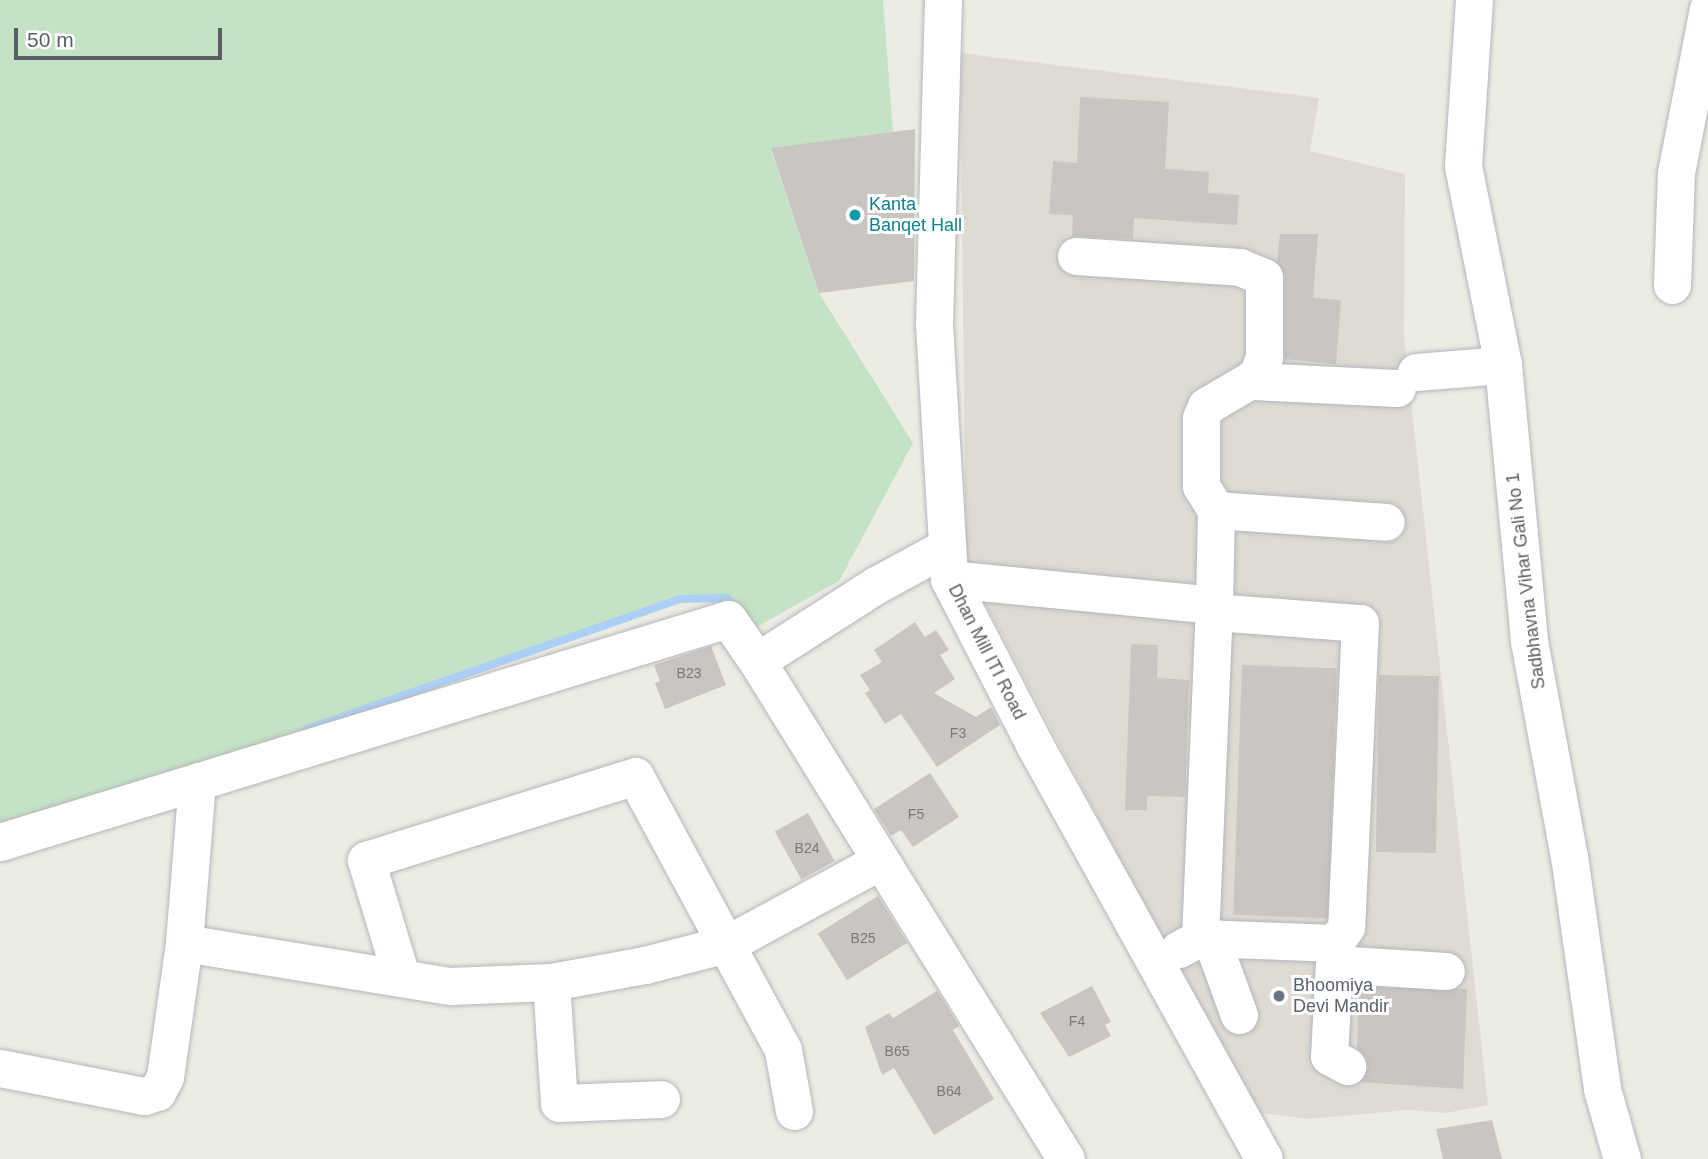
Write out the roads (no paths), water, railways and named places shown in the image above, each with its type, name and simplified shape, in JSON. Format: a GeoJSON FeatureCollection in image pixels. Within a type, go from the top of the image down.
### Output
{"type":"FeatureCollection","features":[{"type":"Feature","properties":{"kind":"street","name":"Dhan Mill ITI Road"},"geometry":{"type":"LineString","coordinates":[[943,0],[934,324],[948,563],[1034,744],[1264,1159]]}},
{"type":"Feature","properties":{"kind":"street","name":"Sadbhavna Vihar Gali No 1"},"geometry":{"type":"LineString","coordinates":[[1474,0],[1463,166],[1503,365],[1529,641],[1569,856],[1602,1089],[1622,1159]]}},
{"type":"Feature","properties":{"kind":"street"},"geometry":{"type":"LineString","coordinates":[[1672,285],[1678,159],[1708,9]]}},
{"type":"Feature","properties":{"kind":"street"},"geometry":{"type":"LineString","coordinates":[[1076,256],[1240,267],[1264,277],[1264,357],[1253,381]]}},
{"type":"Feature","properties":{"kind":"street"},"geometry":{"type":"LineString","coordinates":[[1239,1015],[1206,938],[1216,510],[1201,486],[1201,418],[1206,406],[1253,381],[1406,380],[1503,365]]}},
{"type":"Feature","properties":{"kind":"street"},"geometry":{"type":"LineString","coordinates":[[1216,510],[1386,522]]}},
{"type":"Feature","properties":{"kind":"street"},"geometry":{"type":"LineString","coordinates":[[757,661],[876,585],[948,563],[1214,609],[1360,623],[1346,927],[1335,953],[1329,1056],[1347,1066]]}},
{"type":"Feature","properties":{"kind":"street"},"geometry":{"type":"LineString","coordinates":[[0,842],[728,619],[757,661],[1066,1159]]}},
{"type":"Feature","properties":{"kind":"street"},"geometry":{"type":"LineString","coordinates":[[401,976],[366,860],[635,776],[783,1050],[794,1111]]}},
{"type":"Feature","properties":{"kind":"street"},"geometry":{"type":"LineString","coordinates":[[0,1068],[144,1096],[157,1092],[165,1077],[184,943],[197,782]]}},
{"type":"Feature","properties":{"kind":"street"},"geometry":{"type":"LineString","coordinates":[[184,943],[450,986],[551,982],[646,965],[727,944],[880,861]]}},
{"type":"Feature","properties":{"kind":"street"},"geometry":{"type":"LineString","coordinates":[[1155,962],[1206,938],[1335,953],[1446,971]]}},
{"type":"Feature","properties":{"kind":"street"},"geometry":{"type":"LineString","coordinates":[[551,982],[559,1103],[661,1098]]}},
{"type":"Feature","properties":{"kind":"waterway"},"geometry":{"type":"LineString","coordinates":[[307,729],[681,599],[727,598],[736,609]]}},
{"type":"Feature","properties":{"kind":"place","name":"Kanta Banqet Hall"},"geometry":{"type":"Point","coordinates":[855,215]}},
{"type":"Feature","properties":{"kind":"place","name":"Bhoomiya Devi Mandir"},"geometry":{"type":"Point","coordinates":[1279,996]}}]}
